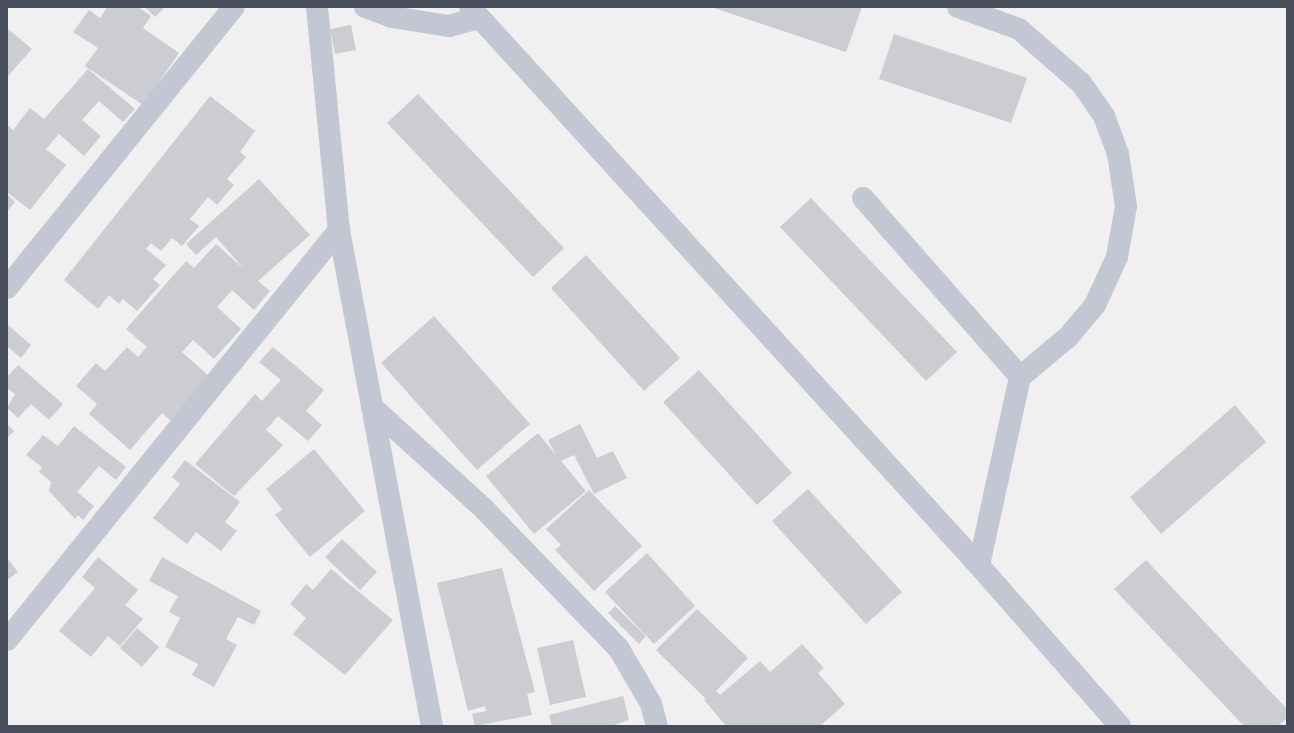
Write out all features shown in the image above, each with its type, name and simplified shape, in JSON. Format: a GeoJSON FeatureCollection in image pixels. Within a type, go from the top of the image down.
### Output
{"type":"FeatureCollection","features":[{"type":"Feature","properties":{"kind":"street"},"geometry":{"type":"LineString","coordinates":[[7,288],[234,7]]}},
{"type":"Feature","properties":{"kind":"street"},"geometry":{"type":"LineString","coordinates":[[317,7],[339,230],[432,726]]}},
{"type":"Feature","properties":{"kind":"street"},"geometry":{"type":"LineString","coordinates":[[365,7],[392,17],[449,26],[474,12],[979,565],[1120,726]]}},
{"type":"Feature","properties":{"kind":"street"},"geometry":{"type":"LineString","coordinates":[[958,7],[1018,29],[1052,55],[1081,83],[1104,116],[1118,154],[1126,206],[1117,257],[1095,305],[1068,337],[1020,377],[979,565]]}},
{"type":"Feature","properties":{"kind":"street"},"geometry":{"type":"LineString","coordinates":[[863,198],[1020,377]]}},
{"type":"Feature","properties":{"kind":"street"},"geometry":{"type":"LineString","coordinates":[[7,640],[339,230]]}},
{"type":"Feature","properties":{"kind":"street"},"geometry":{"type":"LineString","coordinates":[[372,407],[483,508],[618,650],[651,704],[657,726]]}},
{"type":"Feature","properties":{"kind":"building"},"geometry":{"type":"Polygon","coordinates":[[[107,7],[138,7],[151,16],[143,28],[179,53],[143,105],[85,66],[98,48],[73,32],[89,10],[100,18],[107,7]]]}},
{"type":"Feature","properties":{"kind":"building"},"geometry":{"type":"Polygon","coordinates":[[[145,7],[165,7],[155,17],[145,7]]]}},
{"type":"Feature","properties":{"kind":"building"},"geometry":{"type":"Polygon","coordinates":[[[711,7],[862,7],[846,52],[711,7]]]}},
{"type":"Feature","properties":{"kind":"building"},"geometry":{"type":"Polygon","coordinates":[[[351,25],[356,50],[335,54],[330,29],[351,25]]]}},
{"type":"Feature","properties":{"kind":"building"},"geometry":{"type":"Polygon","coordinates":[[[7,28],[32,49],[7,77],[7,28]]]}},
{"type":"Feature","properties":{"kind":"building"},"geometry":{"type":"Polygon","coordinates":[[[894,34],[1027,78],[1011,123],[879,79],[894,34]]]}},
{"type":"Feature","properties":{"kind":"building"},"geometry":{"type":"Polygon","coordinates":[[[88,69],[135,109],[123,122],[99,101],[82,120],[101,136],[84,156],[59,134],[46,149],[66,165],[30,210],[7,192],[7,125],[13,130],[30,108],[44,119],[88,69]]]}},
{"type":"Feature","properties":{"kind":"building"},"geometry":{"type":"Polygon","coordinates":[[[418,94],[564,248],[533,277],[387,123],[418,94]]]}},
{"type":"Feature","properties":{"kind":"building"},"geometry":{"type":"Polygon","coordinates":[[[210,96],[255,131],[240,152],[246,157],[227,179],[234,185],[217,205],[208,197],[190,219],[199,226],[182,246],[172,238],[161,251],[151,243],[146,249],[166,265],[153,279],[160,285],[137,311],[123,299],[119,304],[109,295],[98,309],[64,280],[210,96]]]}},
{"type":"Feature","properties":{"kind":"building"},"geometry":{"type":"Polygon","coordinates":[[[259,179],[310,235],[258,281],[270,291],[254,310],[232,290],[217,307],[241,329],[214,359],[193,340],[182,352],[210,377],[171,421],[162,413],[130,450],[89,414],[97,404],[76,386],[96,363],[105,371],[127,347],[138,357],[147,347],[126,329],[186,261],[194,268],[216,244],[244,269],[216,237],[196,255],[186,244],[259,179]]]}},
{"type":"Feature","properties":{"kind":"building"},"geometry":{"type":"Polygon","coordinates":[[[7,194],[15,202],[7,211],[7,194]]]}},
{"type":"Feature","properties":{"kind":"building"},"geometry":{"type":"Polygon","coordinates":[[[811,198],[957,352],[926,381],[780,227],[811,198]]]}},
{"type":"Feature","properties":{"kind":"building"},"geometry":{"type":"Polygon","coordinates":[[[586,255],[680,358],[644,391],[551,288],[586,255]]]}},
{"type":"Feature","properties":{"kind":"building"},"geometry":{"type":"Polygon","coordinates":[[[434,316],[530,424],[477,470],[381,363],[434,316]]]}},
{"type":"Feature","properties":{"kind":"building"},"geometry":{"type":"Polygon","coordinates":[[[7,324],[31,345],[21,358],[7,346],[7,324]]]}},
{"type":"Feature","properties":{"kind":"building"},"geometry":{"type":"Polygon","coordinates":[[[273,347],[324,390],[306,411],[322,425],[308,441],[278,416],[266,430],[283,445],[234,496],[195,464],[255,394],[262,401],[281,380],[259,362],[273,347]]]}},
{"type":"Feature","properties":{"kind":"building"},"geometry":{"type":"Polygon","coordinates":[[[18,365],[63,404],[49,420],[31,404],[18,418],[7,408],[15,394],[7,388],[7,377],[18,365]]]}},
{"type":"Feature","properties":{"kind":"building"},"geometry":{"type":"Polygon","coordinates":[[[699,370],[792,473],[757,505],[663,402],[699,370]]]}},
{"type":"Feature","properties":{"kind":"building"},"geometry":{"type":"Polygon","coordinates":[[[1235,405],[1266,442],[1161,534],[1130,497],[1235,405]]]}},
{"type":"Feature","properties":{"kind":"building"},"geometry":{"type":"Polygon","coordinates":[[[7,424],[14,431],[7,438],[7,424]]]}},
{"type":"Feature","properties":{"kind":"building"},"geometry":{"type":"Polygon","coordinates":[[[580,424],[597,458],[613,451],[627,478],[594,494],[574,455],[561,461],[586,491],[534,534],[486,476],[538,433],[556,455],[548,440],[580,424]]]}},
{"type":"Feature","properties":{"kind":"building"},"geometry":{"type":"Polygon","coordinates":[[[74,426],[126,467],[116,480],[99,466],[77,492],[94,506],[83,520],[78,515],[75,519],[49,491],[51,482],[39,472],[42,467],[26,455],[43,435],[58,446],[74,426]]]}},
{"type":"Feature","properties":{"kind":"building"},"geometry":{"type":"Polygon","coordinates":[[[314,449],[365,511],[310,557],[275,515],[282,509],[266,489],[314,449]]]}},
{"type":"Feature","properties":{"kind":"building"},"geometry":{"type":"Polygon","coordinates":[[[185,460],[240,502],[225,522],[237,531],[221,551],[196,532],[187,544],[153,518],[180,484],[172,477],[185,460]]]}},
{"type":"Feature","properties":{"kind":"building"},"geometry":{"type":"Polygon","coordinates":[[[808,489],[902,592],[866,624],[772,521],[808,489]]]}},
{"type":"Feature","properties":{"kind":"building"},"geometry":{"type":"Polygon","coordinates":[[[589,490],[642,546],[594,591],[555,550],[561,545],[546,529],[589,490]]]}},
{"type":"Feature","properties":{"kind":"building"},"geometry":{"type":"Polygon","coordinates":[[[342,539],[377,572],[360,590],[325,557],[342,539]]]}},
{"type":"Feature","properties":{"kind":"building"},"geometry":{"type":"Polygon","coordinates":[[[647,553],[695,606],[654,644],[605,592],[647,553]]]}},
{"type":"Feature","properties":{"kind":"building"},"geometry":{"type":"Polygon","coordinates":[[[98,557],[138,590],[125,605],[143,619],[120,646],[108,636],[91,657],[59,631],[95,588],[82,577],[98,557]]]}},
{"type":"Feature","properties":{"kind":"building"},"geometry":{"type":"Polygon","coordinates":[[[162,557],[261,611],[254,625],[238,617],[226,639],[237,645],[214,687],[192,675],[198,664],[165,647],[180,618],[169,612],[178,596],[149,581],[162,557]]]}},
{"type":"Feature","properties":{"kind":"building"},"geometry":{"type":"Polygon","coordinates":[[[7,558],[18,572],[7,580],[7,558]]]}},
{"type":"Feature","properties":{"kind":"building"},"geometry":{"type":"Polygon","coordinates":[[[1146,560],[1287,709],[1287,718],[1278,726],[1244,726],[1114,589],[1146,560]]]}},
{"type":"Feature","properties":{"kind":"building"},"geometry":{"type":"Polygon","coordinates":[[[502,568],[535,692],[527,694],[532,715],[475,726],[472,714],[486,711],[485,706],[468,711],[437,583],[502,568]]]}},
{"type":"Feature","properties":{"kind":"building"},"geometry":{"type":"Polygon","coordinates":[[[331,569],[393,620],[345,675],[293,634],[306,618],[290,604],[306,584],[313,590],[331,569]]]}},
{"type":"Feature","properties":{"kind":"building"},"geometry":{"type":"Polygon","coordinates":[[[615,606],[646,636],[639,644],[608,613],[615,606]]]}},
{"type":"Feature","properties":{"kind":"building"},"geometry":{"type":"Polygon","coordinates":[[[697,609],[748,658],[716,691],[720,695],[760,661],[770,672],[802,644],[824,668],[818,673],[845,704],[820,726],[726,726],[704,700],[706,699],[656,650],[697,609]]]}},
{"type":"Feature","properties":{"kind":"building"},"geometry":{"type":"Polygon","coordinates":[[[137,628],[159,647],[142,667],[120,648],[137,628]]]}},
{"type":"Feature","properties":{"kind":"building"},"geometry":{"type":"Polygon","coordinates":[[[573,640],[586,697],[550,705],[537,648],[573,640]]]}},
{"type":"Feature","properties":{"kind":"building"},"geometry":{"type":"Polygon","coordinates":[[[623,696],[629,720],[612,726],[552,726],[549,715],[623,696]]]}}]}
